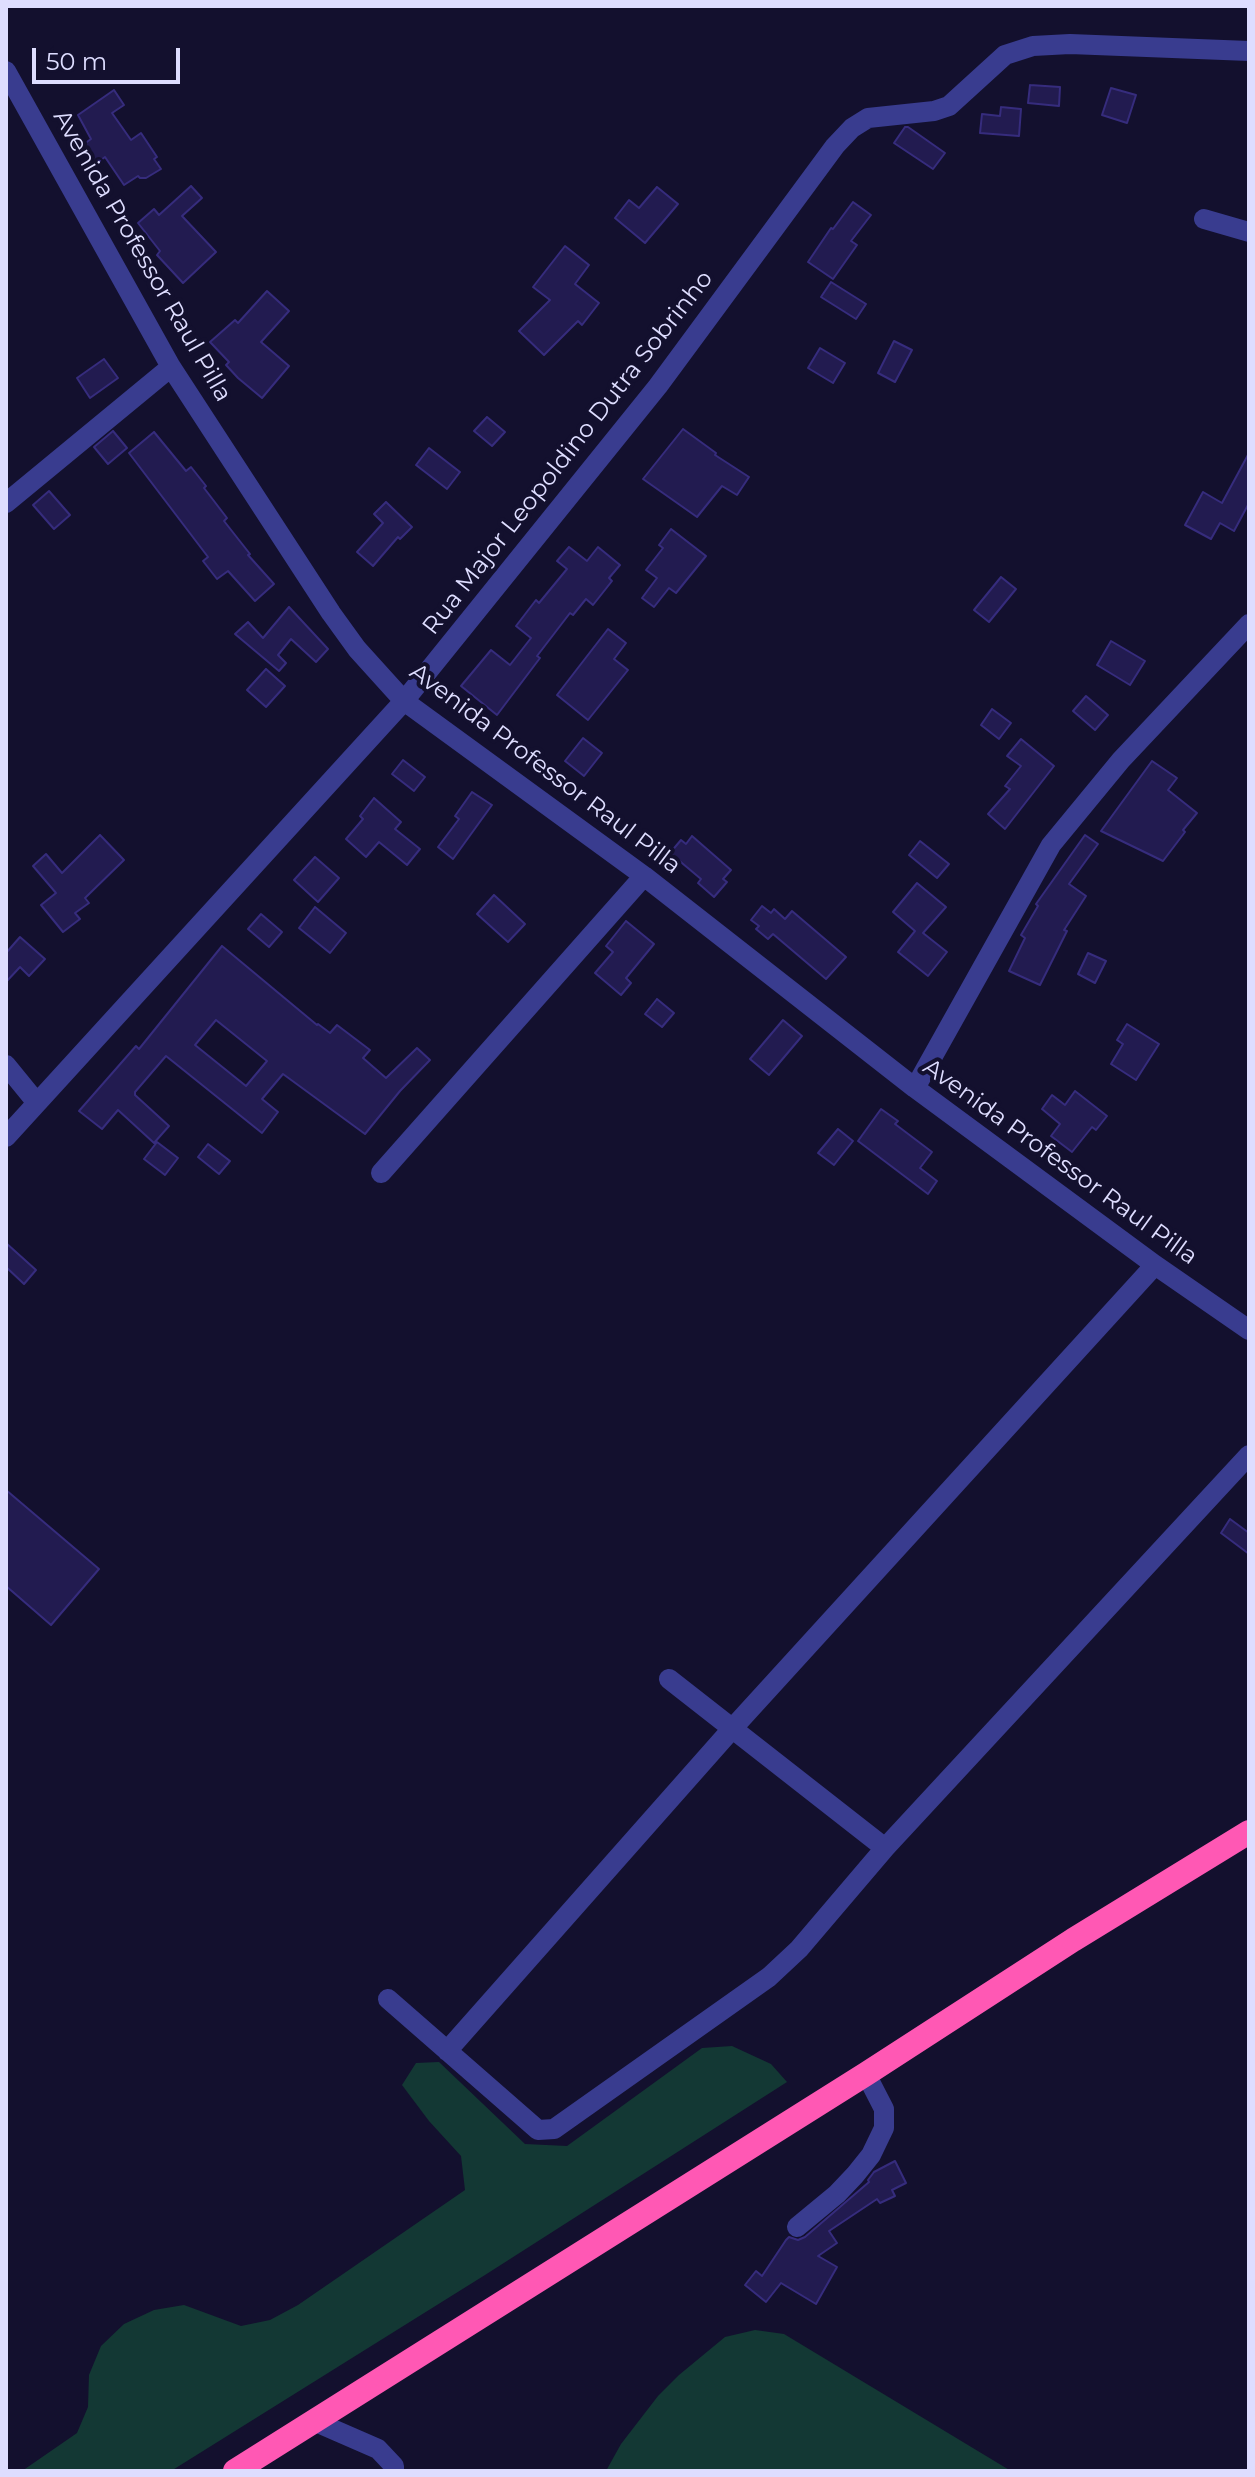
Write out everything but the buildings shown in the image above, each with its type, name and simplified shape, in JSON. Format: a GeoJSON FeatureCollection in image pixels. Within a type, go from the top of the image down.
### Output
{"type":"FeatureCollection","features":[{"type":"Feature","properties":{"kind":"highway"},"geometry":{"type":"LineString","coordinates":[[235,2471],[866,2074],[1060,1948],[1249,1832]]}},
{"type":"Feature","properties":{"kind":"street","name":"Rua Major Leopoldino Dutra Sobrinho"},"geometry":{"type":"LineString","coordinates":[[6,1137],[404,701],[658,386],[835,146],[852,128],[868,118],[934,111],[949,106],[1005,55],[1033,46],[1070,44],[1249,51]]}},
{"type":"Feature","properties":{"kind":"street","name":"Avenida Professor Raul Pilla"},"geometry":{"type":"LineString","coordinates":[[6,71],[171,367],[331,613],[357,649],[404,701],[644,876],[915,1088],[1155,1265],[1249,1330]]}},
{"type":"Feature","properties":{"kind":"street"},"geometry":{"type":"LineString","coordinates":[[1204,219],[1249,232]]}},
{"type":"Feature","properties":{"kind":"street"},"geometry":{"type":"LineString","coordinates":[[6,503],[171,367]]}},
{"type":"Feature","properties":{"kind":"street"},"geometry":{"type":"LineString","coordinates":[[915,1088],[1051,845],[1121,760],[1249,624]]}},
{"type":"Feature","properties":{"kind":"street"},"geometry":{"type":"LineString","coordinates":[[381,1173],[644,876]]}},
{"type":"Feature","properties":{"kind":"street"},"geometry":{"type":"LineString","coordinates":[[6,1066],[37,1103]]}},
{"type":"Feature","properties":{"kind":"street"},"geometry":{"type":"LineString","coordinates":[[447,2051],[731,1730],[1155,1265]]}},
{"type":"Feature","properties":{"kind":"street"},"geometry":{"type":"LineString","coordinates":[[388,1999],[538,2130],[554,2129],[769,1977],[799,1949],[885,1848],[1249,1455]]}},
{"type":"Feature","properties":{"kind":"street"},"geometry":{"type":"LineString","coordinates":[[669,1679],[885,1848]]}},
{"type":"Feature","properties":{"kind":"street"},"geometry":{"type":"LineString","coordinates":[[797,2227],[855,2175],[871,2155],[884,2128],[884,2109],[866,2074]]}},
{"type":"Feature","properties":{"kind":"street"},"geometry":{"type":"LineString","coordinates":[[316,2422],[378,2449],[394,2466],[394,2471]]}},
{"type":"Feature","properties":{"kind":"green space"},"geometry":{"type":"Polygon","coordinates":[[[732,2046],[771,2064],[787,2082],[171,2471],[22,2471],[77,2433],[88,2407],[89,2375],[101,2346],[124,2324],[154,2310],[184,2305],[241,2326],[270,2320],[298,2305],[465,2190],[461,2156],[402,2085],[416,2063],[439,2062],[525,2144],[567,2146],[702,2048],[732,2046]]]}},
{"type":"Feature","properties":{"kind":"green space"},"geometry":{"type":"Polygon","coordinates":[[[755,2330],[784,2334],[1011,2471],[606,2471],[621,2444],[658,2396],[679,2375],[725,2337],[755,2330]]]}}]}
